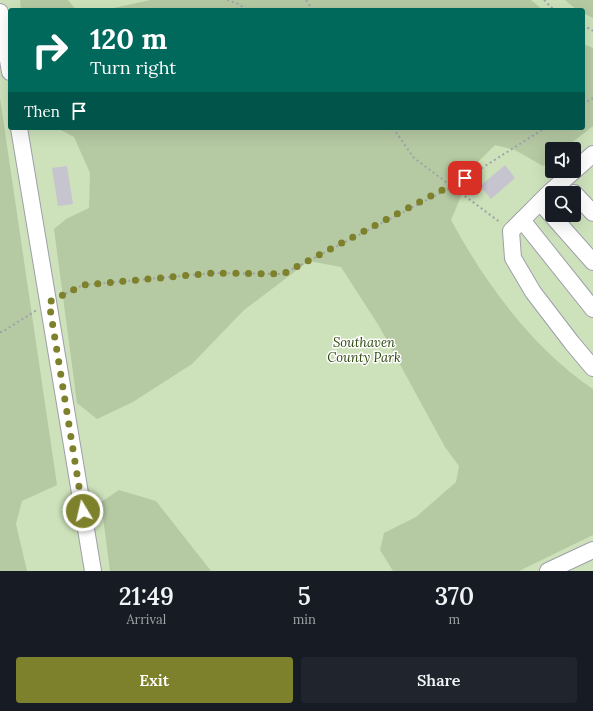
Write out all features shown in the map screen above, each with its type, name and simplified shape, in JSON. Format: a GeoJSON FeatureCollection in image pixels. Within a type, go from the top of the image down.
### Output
{"type":"FeatureCollection","features":[{"type":"Feature","properties":{"kind":"lane"},"geometry":{"type":"LineString","coordinates":[[0,12],[8,60]]}},
{"type":"Feature","properties":{"kind":"lane"},"geometry":{"type":"LineString","coordinates":[[20,130],[93,571]]}},
{"type":"Feature","properties":{"kind":"lane"},"geometry":{"type":"LineString","coordinates":[[581,166],[592,157]]}},
{"type":"Feature","properties":{"kind":"lane"},"geometry":{"type":"LineString","coordinates":[[566,178],[516,226],[512,258],[533,292],[593,368]]}},
{"type":"Feature","properties":{"kind":"lane"},"geometry":{"type":"LineString","coordinates":[[581,200],[593,213]]}},
{"type":"Feature","properties":{"kind":"lane"},"geometry":{"type":"LineString","coordinates":[[540,202],[593,262]]}},
{"type":"Feature","properties":{"kind":"lane"},"geometry":{"type":"LineString","coordinates":[[516,226],[593,309]]}},
{"type":"Feature","properties":{"kind":"lane"},"geometry":{"type":"LineString","coordinates":[[548,571],[593,550]]}},
{"type":"Feature","properties":{"kind":"path"},"geometry":{"type":"LineString","coordinates":[[227,0],[239,4],[244,8]]}},
{"type":"Feature","properties":{"kind":"path"},"geometry":{"type":"LineString","coordinates":[[544,0],[552,8]]}},
{"type":"Feature","properties":{"kind":"path"},"geometry":{"type":"LineString","coordinates":[[394,130],[414,158],[452,186],[516,226]]}},
{"type":"Feature","properties":{"kind":"path"},"geometry":{"type":"LineString","coordinates":[[0,332],[49,302],[83,285],[214,273],[283,274],[452,186],[542,130]]}},
{"type":"Feature","properties":{"kind":"green space","name":"Southaven County Park"},"geometry":{"type":"Polygon","coordinates":[[[0,0],[593,0],[593,571],[0,571],[0,0]]]}},
{"type":"Feature","properties":{"kind":"green space"},"geometry":{"type":"Polygon","coordinates":[[[20,0],[68,0],[74,8],[21,8],[20,0]]]}},
{"type":"Feature","properties":{"kind":"green space"},"geometry":{"type":"Polygon","coordinates":[[[150,0],[531,0],[541,8],[114,8],[150,0]]]}},
{"type":"Feature","properties":{"kind":"green space"},"geometry":{"type":"Polygon","coordinates":[[[565,0],[593,0],[593,18],[585,14],[585,8],[575,8],[565,0]]]}},
{"type":"Feature","properties":{"kind":"green space"},"geometry":{"type":"Polygon","coordinates":[[[585,45],[593,48],[593,126],[573,142],[545,142],[545,164],[543,166],[515,150],[495,145],[474,166],[451,220],[479,267],[512,313],[550,355],[593,389],[593,535],[519,571],[393,571],[380,550],[384,533],[416,517],[456,482],[459,466],[445,447],[379,326],[341,267],[309,261],[244,310],[192,364],[133,402],[97,419],[77,403],[54,229],[66,219],[89,208],[90,173],[74,137],[61,130],[585,130],[585,45]]]}},
{"type":"Feature","properties":{"kind":"green space"},"geometry":{"type":"Polygon","coordinates":[[[0,98],[57,485],[22,501],[16,524],[27,571],[0,571],[0,98]]]}},
{"type":"Feature","properties":{"kind":"green space"},"geometry":{"type":"Polygon","coordinates":[[[119,490],[156,501],[211,571],[110,571],[101,502],[119,490]]]}},
{"type":"Feature","properties":{"kind":"building"},"geometry":{"type":"Polygon","coordinates":[[[505,165],[515,178],[491,199],[480,186],[505,165]]]}},
{"type":"Feature","properties":{"kind":"building"},"geometry":{"type":"Polygon","coordinates":[[[67,166],[73,204],[58,206],[52,168],[67,166]]]}},
{"type":"Feature","properties":{"kind":"route"},"geometry":{"type":"LineString","coordinates":[[83,511],[49,302],[83,285],[214,273],[283,274],[465,178]]}}]}
